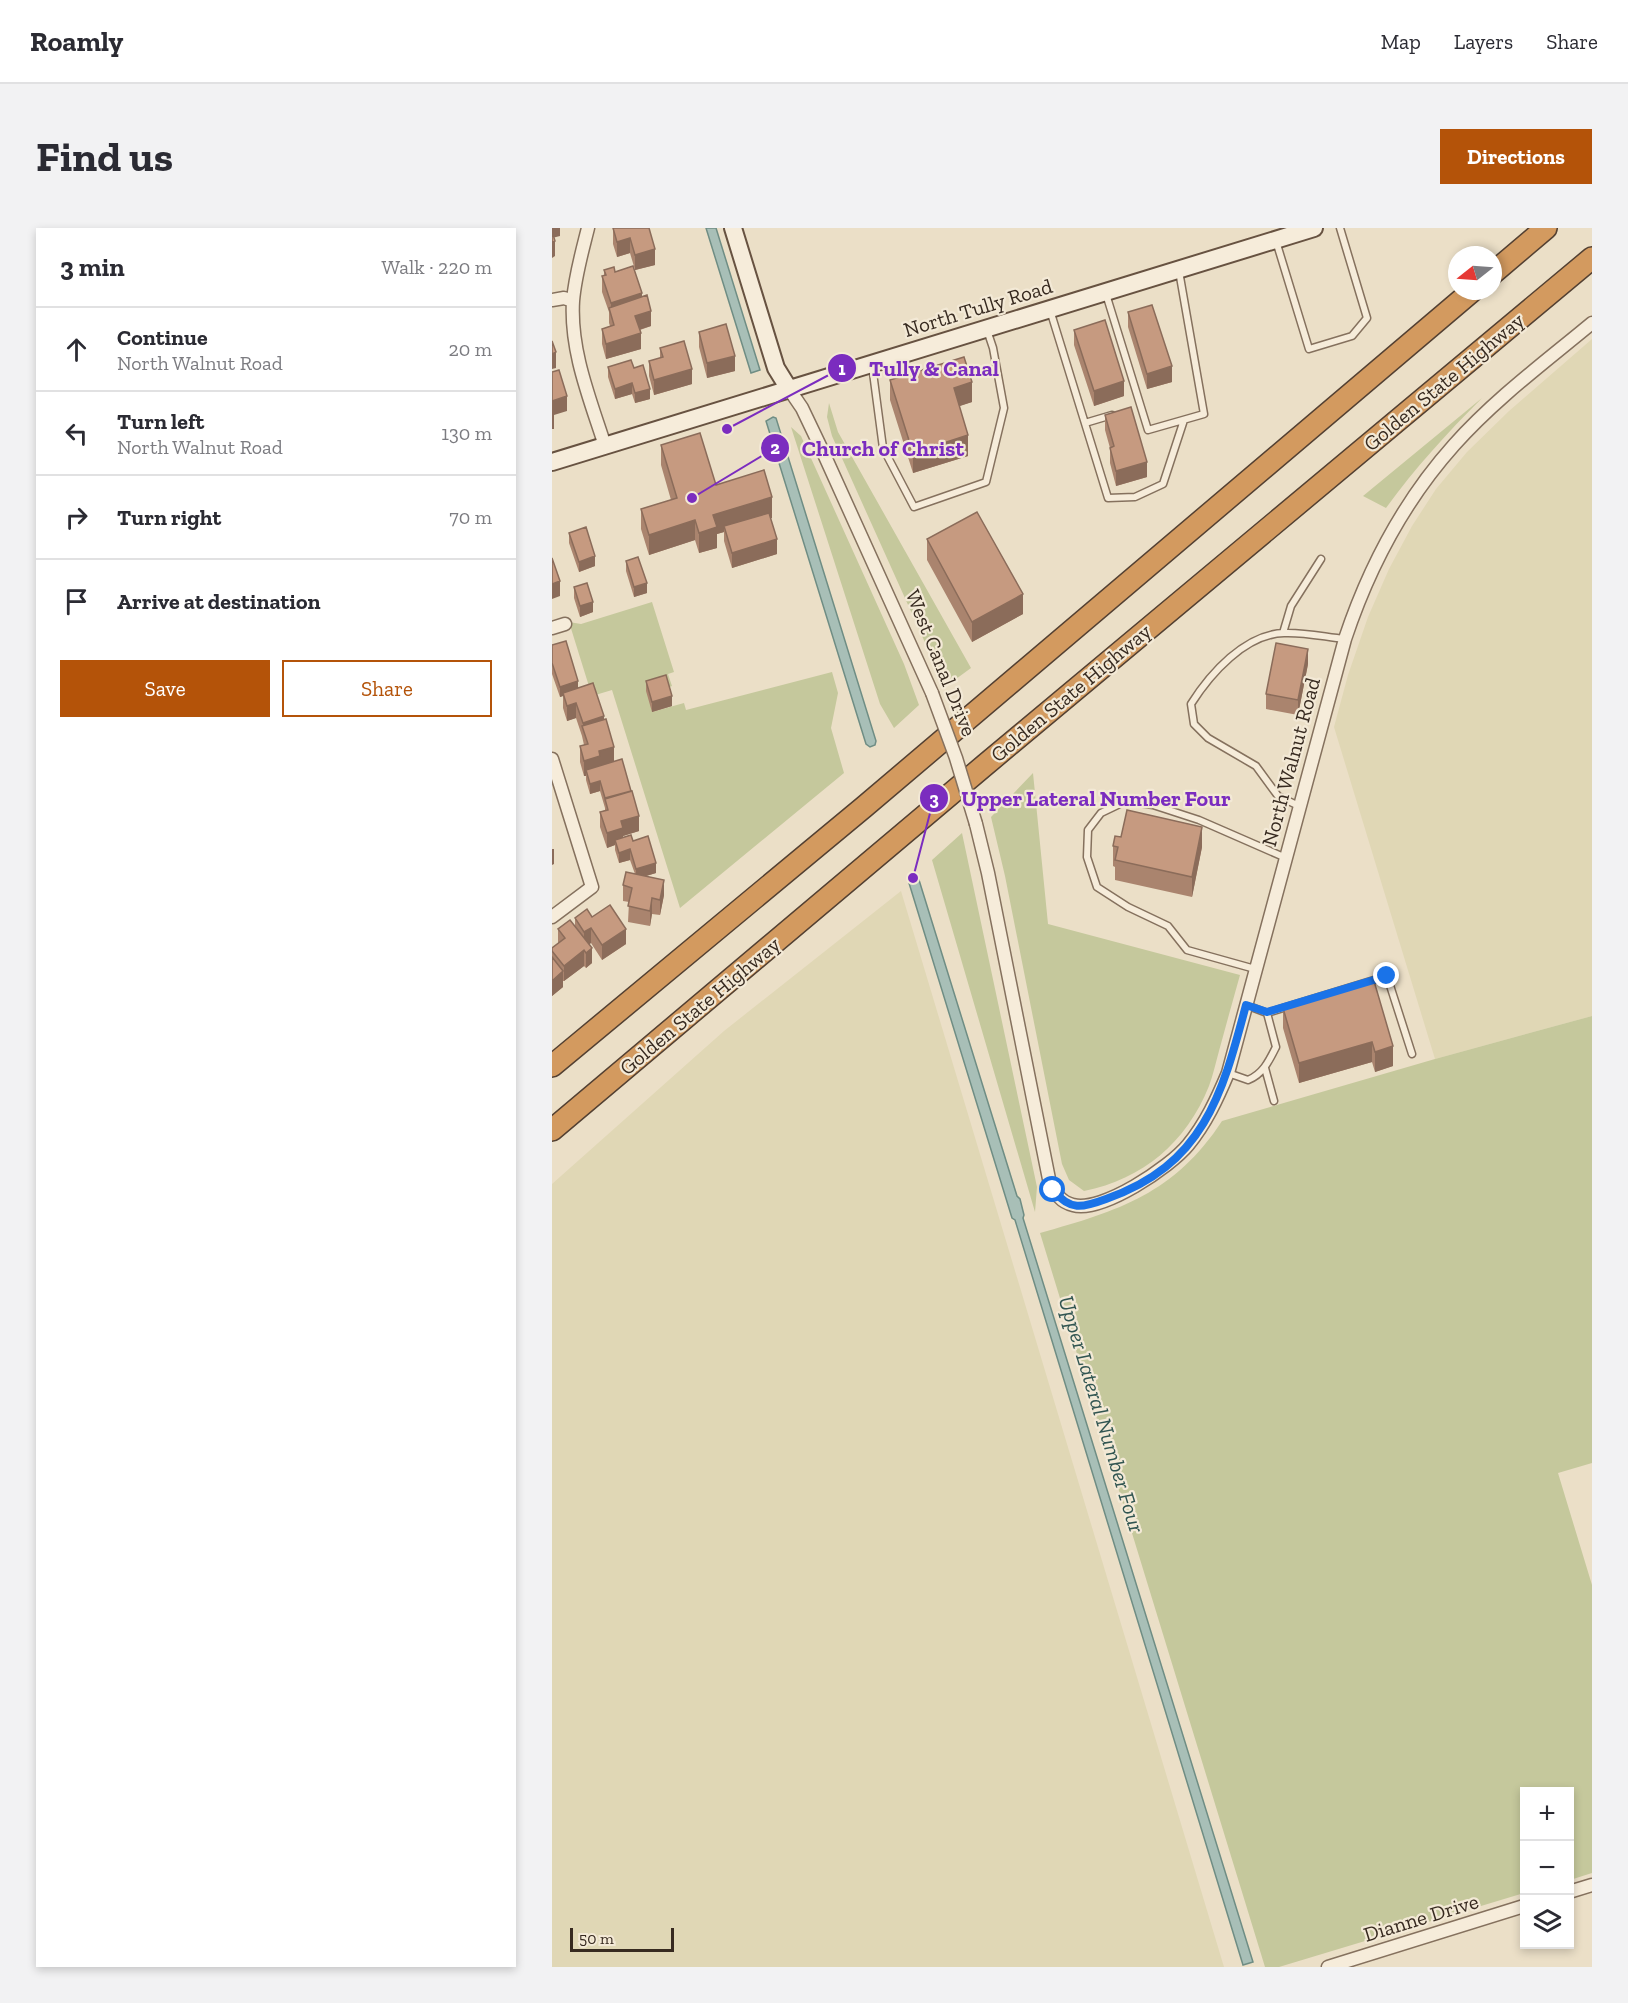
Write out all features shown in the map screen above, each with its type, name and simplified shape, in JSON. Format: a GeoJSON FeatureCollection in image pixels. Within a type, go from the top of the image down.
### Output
{"type":"FeatureCollection","features":[{"type":"Feature","properties":{"kind":"highway"},"geometry":{"type":"LineString","coordinates":[[1502,265],[1546,228]]}},
{"type":"Feature","properties":{"kind":"highway","name":"Golden State Highway"},"geometry":{"type":"LineString","coordinates":[[552,1130],[1592,258]]}},
{"type":"Feature","properties":{"kind":"highway"},"geometry":{"type":"LineString","coordinates":[[552,1066],[864,807],[1461,300]]}},
{"type":"Feature","properties":{"kind":"street"},"geometry":{"type":"LineString","coordinates":[[588,228],[573,301],[577,351],[605,446]]}},
{"type":"Feature","properties":{"kind":"street","name":"West Canal Drive"},"geometry":{"type":"LineString","coordinates":[[733,228],[776,368],[802,408],[823,452],[932,693],[956,758],[988,873],[1049,1179],[1053,1190],[1066,1202]]}},
{"type":"Feature","properties":{"kind":"street","name":"North Tully Road"},"geometry":{"type":"LineString","coordinates":[[552,462],[1314,228]]}},
{"type":"Feature","properties":{"kind":"street"},"geometry":{"type":"LineString","coordinates":[[552,300],[564,298],[573,301]]}},
{"type":"Feature","properties":{"kind":"street","name":"North Walnut Road"},"geometry":{"type":"LineString","coordinates":[[1066,1202],[1074,1206],[1083,1206],[1115,1196],[1134,1187],[1170,1164],[1202,1128],[1228,1073],[1345,639],[1362,589],[1403,511],[1455,443],[1500,400],[1592,323]]}},
{"type":"Feature","properties":{"kind":"street"},"geometry":{"type":"LineString","coordinates":[[552,628],[566,624]]}},
{"type":"Feature","properties":{"kind":"street"},"geometry":{"type":"LineString","coordinates":[[552,759],[592,887],[552,917]]}},
{"type":"Feature","properties":{"kind":"street"},"geometry":{"type":"LineString","coordinates":[[1574,1890],[1592,1885]]}},
{"type":"Feature","properties":{"kind":"street","name":"Dianne Drive"},"geometry":{"type":"LineString","coordinates":[[1328,1967],[1520,1907]]}},
{"type":"Feature","properties":{"kind":"lane"},"geometry":{"type":"LineString","coordinates":[[1275,240],[1309,349],[1352,336],[1367,318],[1340,228]]}},
{"type":"Feature","properties":{"kind":"lane"},"geometry":{"type":"LineString","coordinates":[[1105,293],[1148,430],[1184,420],[1204,414],[1179,271]]}},
{"type":"Feature","properties":{"kind":"lane"},"geometry":{"type":"LineString","coordinates":[[1050,309],[1108,498],[1135,497],[1163,484],[1184,420]]}},
{"type":"Feature","properties":{"kind":"lane"},"geometry":{"type":"LineString","coordinates":[[872,365],[883,448],[914,507],[986,482],[1004,408],[993,348],[987,330]]}},
{"type":"Feature","properties":{"kind":"lane"},"geometry":{"type":"LineString","coordinates":[[1130,410],[1141,406]]}},
{"type":"Feature","properties":{"kind":"lane"},"geometry":{"type":"LineString","coordinates":[[1085,423],[1119,413]]}},
{"type":"Feature","properties":{"kind":"lane"},"geometry":{"type":"LineString","coordinates":[[1283,633],[1291,606],[1321,559]]}},
{"type":"Feature","properties":{"kind":"lane"},"geometry":{"type":"LineString","coordinates":[[1300,807],[1278,796],[1256,766],[1208,738],[1194,724],[1191,705],[1203,686],[1242,648],[1260,637],[1283,633],[1345,639]]}},
{"type":"Feature","properties":{"kind":"lane"},"geometry":{"type":"LineString","coordinates":[[1256,969],[1187,950],[1167,926],[1128,907],[1097,887],[1087,857],[1088,830],[1101,813],[1126,801],[1199,820],[1286,858]]}},
{"type":"Feature","properties":{"kind":"lane"},"geometry":{"type":"LineString","coordinates":[[1246,1005],[1267,1012],[1387,976],[1412,1054]]}},
{"type":"Feature","properties":{"kind":"lane"},"geometry":{"type":"LineString","coordinates":[[1228,1073],[1248,1080],[1257,1076],[1265,1068],[1276,1047],[1267,1012]]}},
{"type":"Feature","properties":{"kind":"lane"},"geometry":{"type":"LineString","coordinates":[[1265,1068],[1274,1101]]}},
{"type":"Feature","properties":{"kind":"shaded area"},"geometry":{"type":"Polygon","coordinates":[[[1592,339],[1592,1016],[1435,1059],[1334,727],[1348,675],[1368,617],[1389,569],[1412,526],[1436,489],[1467,452],[1509,411],[1592,339]]]}},
{"type":"Feature","properties":{"kind":"shaded area"},"geometry":{"type":"Polygon","coordinates":[[[901,891],[1224,1967],[552,1967],[552,1184],[724,1031],[901,891]]]}},
{"type":"Feature","properties":{"kind":"green space"},"geometry":{"type":"Polygon","coordinates":[[[1482,398],[1432,451],[1386,508],[1363,496],[1482,398]]]}},
{"type":"Feature","properties":{"kind":"green space"},"geometry":{"type":"Polygon","coordinates":[[[829,403],[838,432],[971,668],[945,687],[832,436],[827,417],[829,403]]]}},
{"type":"Feature","properties":{"kind":"green space"},"geometry":{"type":"Polygon","coordinates":[[[791,427],[801,436],[904,664],[919,705],[894,728],[880,704],[791,427]]]}},
{"type":"Feature","properties":{"kind":"green space"},"geometry":{"type":"Polygon","coordinates":[[[652,602],[674,672],[668,674],[672,686],[667,688],[652,712],[684,703],[686,710],[832,672],[838,693],[831,728],[844,773],[680,908],[612,690],[592,696],[569,622],[581,624],[652,602]]]}},
{"type":"Feature","properties":{"kind":"green space"},"geometry":{"type":"Polygon","coordinates":[[[1033,773],[1048,924],[1240,975],[1209,1086],[1188,1125],[1175,1141],[1143,1168],[1125,1178],[1084,1191],[1069,1180],[1062,1164],[1005,876],[991,817],[1033,773]]]}},
{"type":"Feature","properties":{"kind":"green space"},"geometry":{"type":"Polygon","coordinates":[[[962,833],[1037,1187],[1035,1212],[932,860],[962,833]]]}},
{"type":"Feature","properties":{"kind":"green space"},"geometry":{"type":"Polygon","coordinates":[[[1592,1016],[1592,1463],[1558,1473],[1592,1585],[1592,1873],[1574,1879],[1574,1787],[1520,1787],[1520,1894],[1279,1967],[1265,1967],[1040,1233],[1095,1216],[1143,1196],[1185,1166],[1204,1146],[1222,1121],[1592,1016]]]}},
{"type":"Feature","properties":{"kind":"water"},"geometry":{"type":"Polygon","coordinates":[[[706,228],[716,228],[760,370],[751,373],[706,228]]]}},
{"type":"Feature","properties":{"kind":"water"},"geometry":{"type":"Polygon","coordinates":[[[773,417],[776,418],[876,741],[875,745],[870,747],[866,744],[766,421],[773,417]]]}},
{"type":"Feature","properties":{"kind":"water"},"geometry":{"type":"Polygon","coordinates":[[[916,877],[919,880],[1017,1196],[1020,1199],[1023,1218],[1253,1962],[1243,1965],[1015,1220],[1012,1218],[909,883],[916,877]]]}},
{"type":"Feature","properties":{"kind":"building"},"geometry":{"type":"Polygon","coordinates":[[[613,228],[649,228],[655,249],[635,255],[630,238],[617,242],[613,228]]]}},
{"type":"Feature","properties":{"kind":"building"},"geometry":{"type":"Polygon","coordinates":[[[633,266],[642,293],[611,303],[602,276],[606,275],[604,270],[614,267],[615,272],[633,266]]]}},
{"type":"Feature","properties":{"kind":"building"},"geometry":{"type":"Polygon","coordinates":[[[647,295],[651,311],[635,316],[641,333],[606,344],[602,329],[614,325],[609,308],[647,295]]]}},
{"type":"Feature","properties":{"kind":"building"},"geometry":{"type":"Polygon","coordinates":[[[1152,305],[1172,366],[1147,374],[1128,312],[1152,305]]]}},
{"type":"Feature","properties":{"kind":"building"},"geometry":{"type":"Polygon","coordinates":[[[1105,320],[1124,381],[1094,391],[1074,330],[1105,320]]]}},
{"type":"Feature","properties":{"kind":"building"},"geometry":{"type":"Polygon","coordinates":[[[726,324],[735,356],[707,363],[699,332],[726,324]]]}},
{"type":"Feature","properties":{"kind":"building"},"geometry":{"type":"Polygon","coordinates":[[[552,341],[556,352],[552,354],[552,341]]]}},
{"type":"Feature","properties":{"kind":"building"},"geometry":{"type":"Polygon","coordinates":[[[684,341],[692,369],[654,380],[649,361],[663,357],[660,348],[684,341]]]}},
{"type":"Feature","properties":{"kind":"building"},"geometry":{"type":"Polygon","coordinates":[[[964,357],[972,382],[954,388],[968,435],[913,453],[890,380],[964,357]]]}},
{"type":"Feature","properties":{"kind":"building"},"geometry":{"type":"Polygon","coordinates":[[[631,360],[634,368],[643,365],[650,389],[635,393],[632,383],[615,389],[608,367],[631,360]]]}},
{"type":"Feature","properties":{"kind":"building"},"geometry":{"type":"Polygon","coordinates":[[[559,370],[567,396],[552,401],[552,372],[559,370]]]}},
{"type":"Feature","properties":{"kind":"building"},"geometry":{"type":"Polygon","coordinates":[[[1131,407],[1147,462],[1116,471],[1110,448],[1114,446],[1105,415],[1131,407]]]}},
{"type":"Feature","properties":{"kind":"building"},"geometry":{"type":"Polygon","coordinates":[[[700,433],[716,485],[764,470],[772,497],[713,515],[717,527],[699,533],[695,520],[649,535],[641,509],[677,498],[661,445],[700,433]]]}},
{"type":"Feature","properties":{"kind":"building"},"geometry":{"type":"Polygon","coordinates":[[[977,512],[1023,594],[972,622],[927,539],[977,512]]]}},
{"type":"Feature","properties":{"kind":"building"},"geometry":{"type":"Polygon","coordinates":[[[769,513],[777,539],[732,553],[724,526],[769,513]]]}},
{"type":"Feature","properties":{"kind":"building"},"geometry":{"type":"Polygon","coordinates":[[[586,527],[595,556],[579,562],[569,533],[586,527]]]}},
{"type":"Feature","properties":{"kind":"building"},"geometry":{"type":"Polygon","coordinates":[[[638,557],[647,583],[634,587],[626,561],[638,557]]]}},
{"type":"Feature","properties":{"kind":"building"},"geometry":{"type":"Polygon","coordinates":[[[552,558],[560,581],[552,584],[552,558]]]}},
{"type":"Feature","properties":{"kind":"building"},"geometry":{"type":"Polygon","coordinates":[[[587,583],[593,602],[580,606],[574,587],[587,583]]]}},
{"type":"Feature","properties":{"kind":"building"},"geometry":{"type":"Polygon","coordinates":[[[566,641],[578,681],[560,687],[552,663],[552,645],[566,641]]]}},
{"type":"Feature","properties":{"kind":"building"},"geometry":{"type":"Polygon","coordinates":[[[1276,643],[1308,649],[1298,700],[1266,694],[1276,643]]]}},
{"type":"Feature","properties":{"kind":"building"},"geometry":{"type":"Polygon","coordinates":[[[666,675],[672,696],[652,702],[646,681],[666,675]]]}},
{"type":"Feature","properties":{"kind":"building"},"geometry":{"type":"Polygon","coordinates":[[[593,683],[604,716],[583,723],[576,703],[567,706],[563,693],[593,683]]]}},
{"type":"Feature","properties":{"kind":"building"},"geometry":{"type":"Polygon","coordinates":[[[606,719],[614,747],[599,751],[600,756],[584,761],[580,746],[588,744],[582,726],[606,719]]]}},
{"type":"Feature","properties":{"kind":"building"},"geometry":{"type":"Polygon","coordinates":[[[622,759],[631,791],[605,798],[600,781],[590,784],[586,770],[622,759]]]}},
{"type":"Feature","properties":{"kind":"building"},"geometry":{"type":"Polygon","coordinates":[[[632,791],[639,816],[621,821],[623,828],[607,833],[600,812],[608,810],[605,799],[632,791]]]}},
{"type":"Feature","properties":{"kind":"building"},"geometry":{"type":"Polygon","coordinates":[[[1127,810],[1202,827],[1192,877],[1115,860],[1118,847],[1113,846],[1115,836],[1121,837],[1127,810]]]}},
{"type":"Feature","properties":{"kind":"building"},"geometry":{"type":"Polygon","coordinates":[[[631,835],[633,841],[648,836],[656,863],[636,869],[630,849],[619,853],[615,840],[631,835]]]}},
{"type":"Feature","properties":{"kind":"building"},"geometry":{"type":"Polygon","coordinates":[[[626,872],[664,880],[660,900],[652,898],[650,911],[628,906],[632,888],[623,885],[626,872]]]}},
{"type":"Feature","properties":{"kind":"building"},"geometry":{"type":"Polygon","coordinates":[[[610,905],[626,929],[602,945],[591,928],[584,932],[575,918],[587,909],[592,917],[610,905]]]}},
{"type":"Feature","properties":{"kind":"building"},"geometry":{"type":"Polygon","coordinates":[[[570,920],[592,948],[586,953],[584,950],[564,966],[552,948],[565,938],[558,929],[570,920]]]}},
{"type":"Feature","properties":{"kind":"building"},"geometry":{"type":"Polygon","coordinates":[[[552,957],[563,971],[552,981],[552,957]]]}},
{"type":"Feature","properties":{"kind":"building"},"geometry":{"type":"Polygon","coordinates":[[[1374,981],[1393,1046],[1375,1052],[1372,1042],[1299,1063],[1283,1008],[1374,981]]]}},
{"type":"Feature","properties":{"kind":"place","name":"Tully & Canal"},"geometry":{"type":"Point","coordinates":[727,429]}},
{"type":"Feature","properties":{"kind":"place","name":"Church of Christ"},"geometry":{"type":"Point","coordinates":[692,498]}},
{"type":"Feature","properties":{"kind":"place","name":"Upper Lateral Number Four"},"geometry":{"type":"Point","coordinates":[913,878]}},
{"type":"Feature","properties":{"kind":"route"},"geometry":{"type":"LineString","coordinates":[[1053,1190],[1066,1202],[1074,1206],[1083,1206],[1115,1196],[1134,1187],[1170,1164],[1202,1128],[1220,1093],[1228,1073],[1246,1005],[1267,1012],[1387,976]]}}]}
